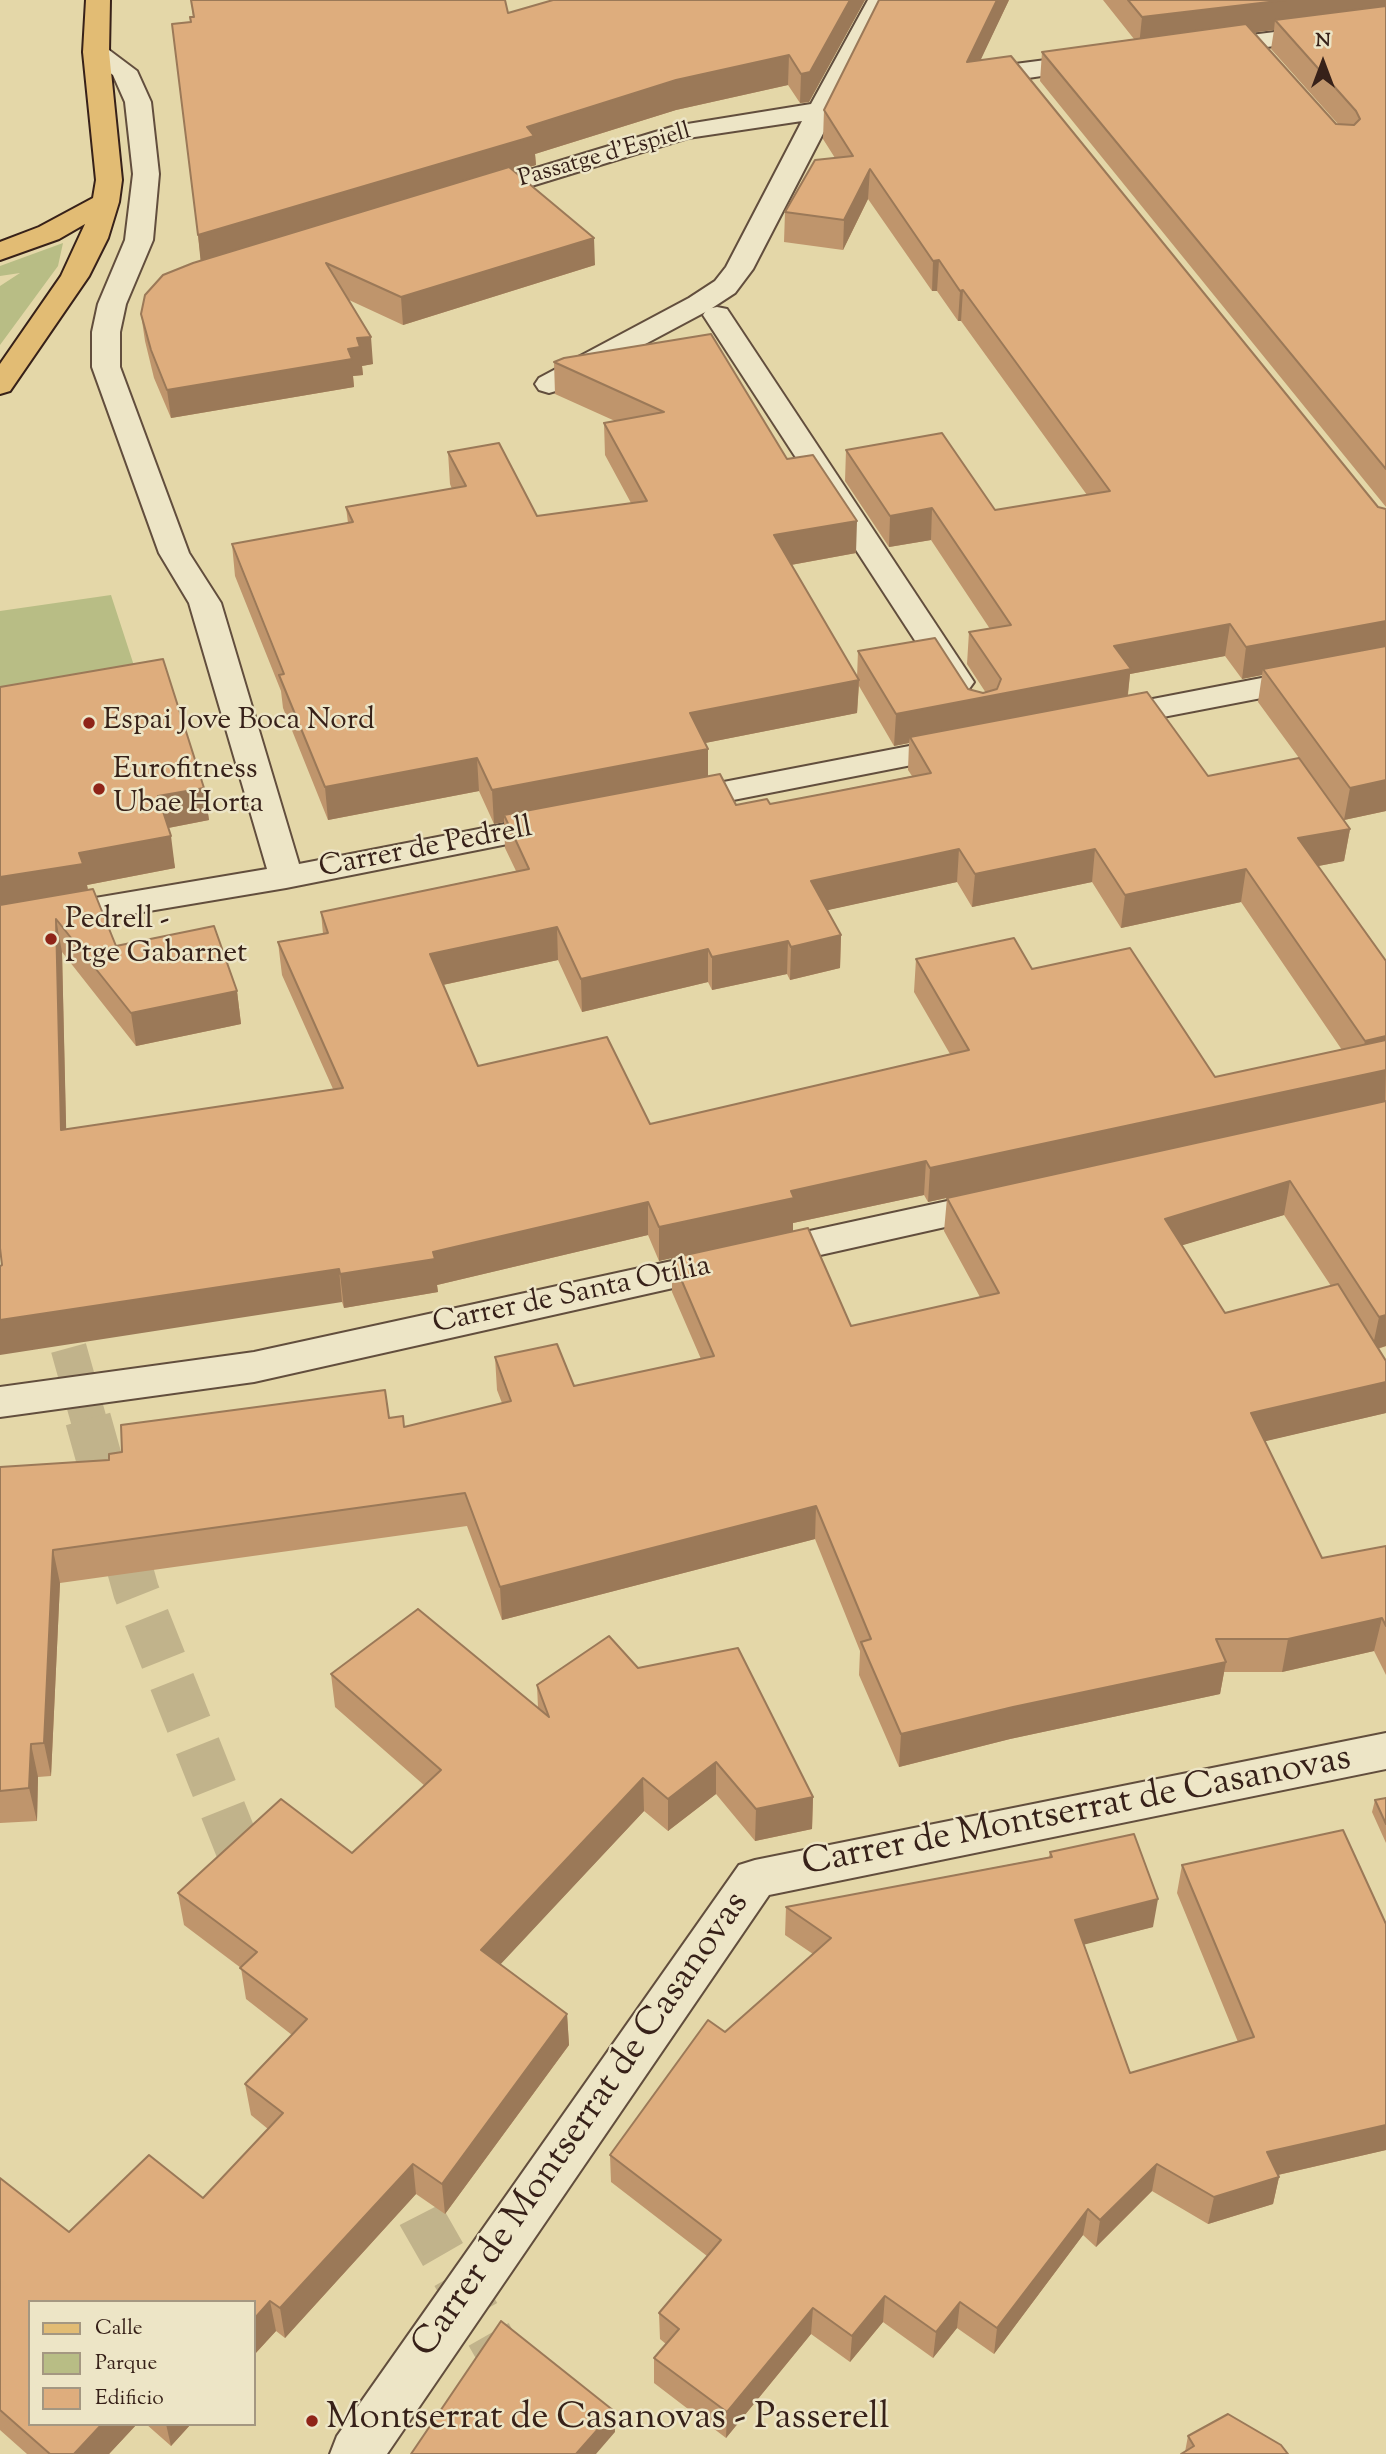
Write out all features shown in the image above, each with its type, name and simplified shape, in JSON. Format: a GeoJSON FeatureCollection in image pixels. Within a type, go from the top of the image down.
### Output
{"type":"FeatureCollection","features":[{"type":"Feature","properties":{"kind":"main road"},"geometry":{"type":"LineString","coordinates":[[0,385],[75,276],[94,238],[106,202],[109,180],[96,52],[98,0]]}},
{"type":"Feature","properties":{"kind":"main road"},"geometry":{"type":"LineString","coordinates":[[0,252],[48,233],[106,202]]}},
{"type":"Feature","properties":{"kind":"street"},"geometry":{"type":"LineString","coordinates":[[549,384],[699,304],[725,287],[739,269],[880,0]]}},
{"type":"Feature","properties":{"kind":"street"},"geometry":{"type":"LineString","coordinates":[[1194,49],[1386,25]]}},
{"type":"Feature","properties":{"kind":"street"},"geometry":{"type":"LineString","coordinates":[[96,52],[124,71],[138,102],[146,174],[139,240],[112,304],[106,332],[106,367],[174,553],[205,603],[286,877]]}},
{"type":"Feature","properties":{"kind":"street"},"geometry":{"type":"LineString","coordinates":[[1038,101],[1015,72],[1111,60]]}},
{"type":"Feature","properties":{"kind":"street","name":"Passatge d'Espiell"},"geometry":{"type":"LineString","coordinates":[[448,203],[684,131],[820,110]]}},
{"type":"Feature","properties":{"kind":"street"},"geometry":{"type":"LineString","coordinates":[[112,304],[141,295]]}},
{"type":"Feature","properties":{"kind":"street"},"geometry":{"type":"LineString","coordinates":[[717,316],[972,702]]}},
{"type":"Feature","properties":{"kind":"street"},"geometry":{"type":"LineString","coordinates":[[1078,724],[1386,664]]}},
{"type":"Feature","properties":{"kind":"street"},"geometry":{"type":"LineString","coordinates":[[640,808],[998,739]]}},
{"type":"Feature","properties":{"kind":"street","name":"Carrer de Pedrell"},"geometry":{"type":"LineString","coordinates":[[0,925],[286,877],[585,819]]}},
{"type":"Feature","properties":{"kind":"street","name":"Carrer de Santa Otília"},"geometry":{"type":"LineString","coordinates":[[0,1402],[254,1367],[1031,1195]]}},
{"type":"Feature","properties":{"kind":"street","name":"Carrer de Montserrat de Casanovas"},"geometry":{"type":"LineString","coordinates":[[356,2454],[755,1879],[1386,1752]]}},
{"type":"Feature","properties":{"kind":"green space"},"geometry":{"type":"Polygon","coordinates":[[[63,243],[58,266],[0,345],[0,286],[20,273],[0,276],[0,266],[63,243]]]}},
{"type":"Feature","properties":{"kind":"green space"},"geometry":{"type":"Polygon","coordinates":[[[111,595],[139,681],[0,704],[0,611],[111,595]]]}},
{"type":"Feature","properties":{"kind":"building"},"geometry":{"type":"Polygon","coordinates":[[[191,0],[505,0],[508,13],[553,0],[850,0],[810,72],[801,74],[789,55],[676,80],[527,127],[534,136],[198,235],[172,24],[191,22],[190,17],[194,17],[191,0]]]}},
{"type":"Feature","properties":{"kind":"building"},"geometry":{"type":"Polygon","coordinates":[[[879,0],[997,0],[967,62],[1011,56],[1378,507],[1386,509],[1386,621],[1246,647],[1230,624],[1114,646],[1131,669],[896,714],[858,651],[935,638],[968,689],[983,693],[997,689],[1001,679],[969,632],[1011,625],[932,508],[890,516],[846,450],[942,433],[995,510],[1110,491],[963,290],[960,291],[939,260],[933,261],[870,169],[844,220],[785,212],[815,160],[853,156],[824,110],[879,0]]]}},
{"type":"Feature","properties":{"kind":"building"},"geometry":{"type":"Polygon","coordinates":[[[1128,0],[1286,0],[1142,17],[1128,0]]]}},
{"type":"Feature","properties":{"kind":"building"},"geometry":{"type":"Polygon","coordinates":[[[1386,6],[1386,469],[1042,52],[1246,24],[1336,124],[1354,125],[1360,119],[1356,111],[1275,20],[1386,6]]]}},
{"type":"Feature","properties":{"kind":"building"},"geometry":{"type":"Polygon","coordinates":[[[509,167],[594,238],[401,297],[326,263],[371,337],[357,338],[360,347],[348,349],[352,359],[167,390],[151,350],[141,314],[145,295],[163,275],[193,263],[509,167]]]}},
{"type":"Feature","properties":{"kind":"building"},"geometry":{"type":"Polygon","coordinates":[[[711,334],[787,459],[813,455],[857,521],[774,535],[859,680],[690,713],[708,749],[492,790],[477,758],[325,787],[279,675],[284,674],[232,544],[353,522],[346,507],[466,486],[448,452],[499,443],[537,516],[647,501],[604,423],[664,412],[554,362],[564,358],[711,334]]]}},
{"type":"Feature","properties":{"kind":"building"},"geometry":{"type":"Polygon","coordinates":[[[1386,646],[1386,780],[1350,788],[1263,669],[1386,646]]]}},
{"type":"Feature","properties":{"kind":"building","name":"Eurofitness Ubae Horta"},"geometry":{"type":"Polygon","coordinates":[[[163,659],[204,788],[158,796],[171,836],[79,853],[83,864],[0,877],[0,687],[163,659]]]}},
{"type":"Feature","properties":{"kind":"building"},"geometry":{"type":"Polygon","coordinates":[[[1147,692],[1208,776],[1299,758],[1350,829],[1298,838],[1386,961],[1386,1036],[1365,1041],[1246,869],[1125,895],[1095,849],[975,874],[959,849],[811,881],[841,935],[791,947],[788,941],[712,957],[708,949],[581,979],[557,927],[430,954],[478,1066],[607,1037],[650,1124],[969,1050],[916,959],[1014,938],[1032,969],[1130,948],[1215,1077],[1386,1040],[1386,1070],[930,1168],[926,1161],[791,1191],[794,1198],[659,1227],[648,1202],[433,1252],[435,1259],[340,1274],[339,1269],[0,1320],[0,905],[93,889],[116,946],[214,926],[237,991],[131,1013],[56,919],[61,1130],[343,1088],[278,942],[328,933],[321,912],[529,869],[504,815],[720,774],[736,805],[767,799],[770,804],[828,793],[931,773],[910,737],[1147,692]]]}},
{"type":"Feature","properties":{"kind":"building"},"geometry":{"type":"Polygon","coordinates":[[[1386,1101],[1386,1315],[1379,1317],[1290,1181],[1165,1219],[1225,1313],[1338,1284],[1386,1361],[1386,1382],[1251,1413],[1322,1558],[1386,1546],[1386,1626],[1382,1618],[1288,1639],[1216,1639],[1226,1662],[1013,1707],[901,1734],[861,1642],[871,1639],[816,1506],[500,1587],[465,1493],[53,1550],[44,1743],[31,1744],[29,1788],[0,1791],[0,1467],[109,1460],[109,1454],[122,1452],[121,1425],[385,1390],[389,1418],[403,1416],[404,1427],[511,1401],[495,1357],[557,1344],[574,1386],[714,1356],[672,1258],[808,1228],[851,1326],[999,1293],[947,1198],[1386,1101]]]}},
{"type":"Feature","properties":{"kind":"building"},"geometry":{"type":"Polygon","coordinates":[[[418,1609],[549,1717],[537,1685],[609,1636],[638,1668],[738,1648],[813,1797],[756,1809],[716,1762],[668,1799],[643,1778],[481,1950],[567,2014],[442,2184],[413,2164],[280,2308],[270,2301],[256,2317],[256,2300],[28,2300],[28,2426],[100,2426],[74,2454],[50,2454],[0,2410],[0,2178],[69,2232],[149,2155],[203,2198],[283,2113],[245,2084],[307,2019],[240,1968],[257,1952],[178,1893],[281,1799],[352,1853],[441,1770],[331,1674],[418,1609]]]}},
{"type":"Feature","properties":{"kind":"building"},"geometry":{"type":"Polygon","coordinates":[[[1386,1798],[1386,1824],[1375,1800],[1386,1798]]]}},
{"type":"Feature","properties":{"kind":"building"},"geometry":{"type":"Polygon","coordinates":[[[1343,1830],[1386,1924],[1386,2125],[1267,2152],[1279,2177],[1214,2197],[1157,2164],[1100,2220],[1088,2209],[997,2328],[960,2302],[936,2332],[885,2296],[852,2336],[813,2308],[727,2412],[654,2358],[679,2329],[659,2313],[721,2240],[610,2155],[708,2020],[725,2032],[831,1938],[786,1907],[1052,1857],[1050,1852],[1134,1834],[1158,1899],[1075,1920],[1130,2073],[1254,2037],[1182,1865],[1343,1830]]]}},
{"type":"Feature","properties":{"kind":"building"},"geometry":{"type":"Polygon","coordinates":[[[501,2321],[614,2411],[576,2454],[411,2454],[501,2321]]]}},
{"type":"Feature","properties":{"kind":"building"},"geometry":{"type":"Polygon","coordinates":[[[1228,2414],[1281,2445],[1288,2454],[1181,2454],[1194,2446],[1188,2436],[1228,2414]]]}},
{"type":"Feature","properties":{"kind":"tunnel"},"geometry":{"type":"LineString","coordinates":[[54,1296],[89,1421]]}},
{"type":"Feature","properties":{"kind":"tunnel"},"geometry":{"type":"LineString","coordinates":[[88,1419],[136,1591],[255,1891]]}},
{"type":"Feature","properties":{"kind":"tunnel"},"geometry":{"type":"LineString","coordinates":[[389,2153],[421,2216],[557,2454]]}},
{"type":"Feature","properties":{"kind":"place","name":"Espai Jove Boca Nord"},"geometry":{"type":"Point","coordinates":[89,723]}},
{"type":"Feature","properties":{"kind":"place","name":"Eurofitness Ubae Horta"},"geometry":{"type":"Point","coordinates":[99,789]}},
{"type":"Feature","properties":{"kind":"place","name":"Pedrell - Ptge Gabarnet"},"geometry":{"type":"Point","coordinates":[51,939]}},
{"type":"Feature","properties":{"kind":"place","name":"Montserrat de Casanovas - Passerell"},"geometry":{"type":"Point","coordinates":[312,2421]}}]}
